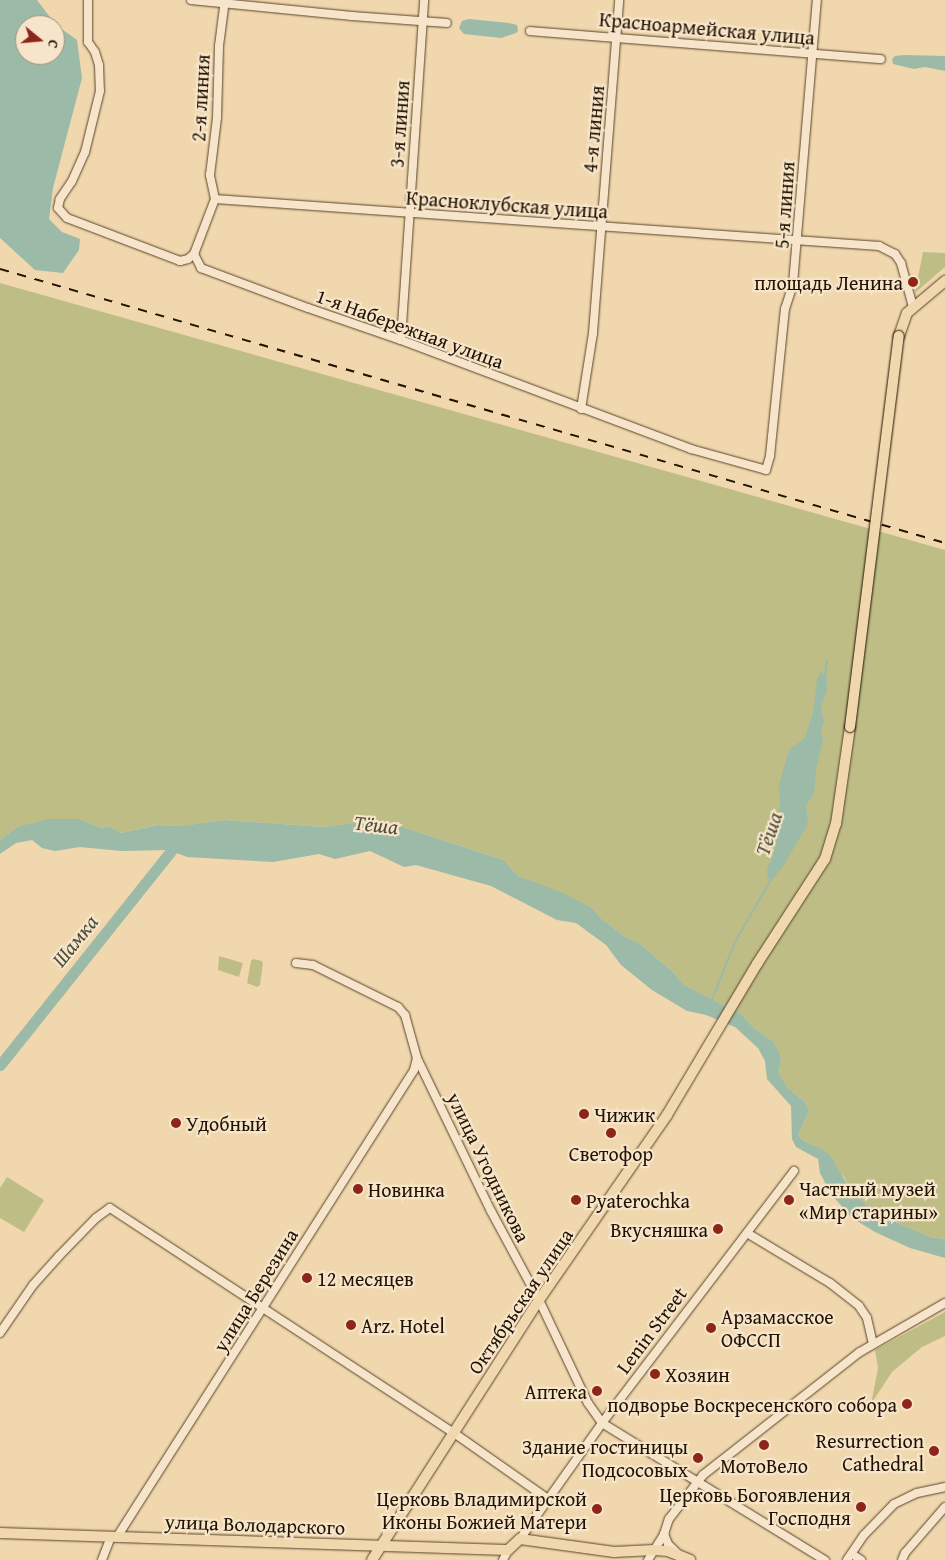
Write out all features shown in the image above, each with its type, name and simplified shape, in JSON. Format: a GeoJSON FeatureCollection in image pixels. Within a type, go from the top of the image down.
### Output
{"type":"FeatureCollection","features":[{"type":"Feature","properties":{"kind":"main road"},"geometry":{"type":"LineString","coordinates":[[913,307],[945,281]]}},
{"type":"Feature","properties":{"kind":"main road","name":"Октябрьская улица"},"geometry":{"type":"LineString","coordinates":[[372,1560],[539,1300],[668,1115],[757,964],[824,859],[836,824],[850,727],[898,336],[905,318],[913,307]]}},
{"type":"Feature","properties":{"kind":"main road","name":"улица Володарского"},"geometry":{"type":"LineString","coordinates":[[0,1533],[508,1550]]}},
{"type":"Feature","properties":{"kind":"main road"},"geometry":{"type":"LineString","coordinates":[[520,1538],[614,1552],[668,1551],[689,1560]]}},
{"type":"Feature","properties":{"kind":"main road","name":"Lenin Street"},"geometry":{"type":"LineString","coordinates":[[508,1550],[520,1538]]}},
{"type":"Feature","properties":{"kind":"street"},"geometry":{"type":"LineString","coordinates":[[88,0],[88,42],[95,52],[100,91],[85,152],[72,181],[60,199],[58,208],[67,218],[180,261],[188,259],[194,254],[215,199]]}},
{"type":"Feature","properties":{"kind":"street"},"geometry":{"type":"LineString","coordinates":[[191,0],[225,1],[447,23]]}},
{"type":"Feature","properties":{"kind":"street","name":"3-я линия"},"geometry":{"type":"LineString","coordinates":[[401,340],[408,213],[424,0]]}},
{"type":"Feature","properties":{"kind":"street","name":"4-я линия"},"geometry":{"type":"LineString","coordinates":[[581,409],[593,333],[620,0]]}},
{"type":"Feature","properties":{"kind":"street","name":"5-я линия"},"geometry":{"type":"LineString","coordinates":[[766,470],[770,456],[785,309],[793,284],[798,240],[817,0]]}},
{"type":"Feature","properties":{"kind":"street","name":"2-я линия"},"geometry":{"type":"LineString","coordinates":[[215,199],[210,175],[216,118],[219,46],[225,1]]}},
{"type":"Feature","properties":{"kind":"street","name":"Красноармейская улица"},"geometry":{"type":"LineString","coordinates":[[530,31],[618,36],[881,59]]}},
{"type":"Feature","properties":{"kind":"street","name":"Красноклубская улица"},"geometry":{"type":"LineString","coordinates":[[215,199],[879,246],[895,254],[900,263],[913,307]]}},
{"type":"Feature","properties":{"kind":"street","name":"1-я Набережная улица"},"geometry":{"type":"LineString","coordinates":[[194,254],[201,268],[401,340],[581,409],[691,448],[766,470]]}},
{"type":"Feature","properties":{"kind":"street","name":"улица Угодникова"},"geometry":{"type":"LineString","coordinates":[[296,963],[313,965],[398,1007],[405,1015],[417,1058],[491,1211],[539,1300],[588,1403],[602,1423]]}},
{"type":"Feature","properties":{"kind":"street","name":"улица Березина"},"geometry":{"type":"LineString","coordinates":[[102,1560],[114,1537],[263,1309],[414,1070],[417,1058]]}},
{"type":"Feature","properties":{"kind":"street","name":"Lenin Street"},"geometry":{"type":"LineString","coordinates":[[520,1538],[602,1423],[794,1172]]}},
{"type":"Feature","properties":{"kind":"street"},"geometry":{"type":"LineString","coordinates":[[0,1333],[33,1285],[96,1218],[110,1208],[454,1433],[548,1500]]}},
{"type":"Feature","properties":{"kind":"street"},"geometry":{"type":"LineString","coordinates":[[747,1232],[830,1283],[859,1306],[867,1318],[873,1343]]}},
{"type":"Feature","properties":{"kind":"street"},"geometry":{"type":"LineString","coordinates":[[648,1560],[664,1534],[669,1519],[710,1468],[873,1343],[945,1302]]}},
{"type":"Feature","properties":{"kind":"street"},"geometry":{"type":"LineString","coordinates":[[602,1423],[825,1560]]}},
{"type":"Feature","properties":{"kind":"street"},"geometry":{"type":"LineString","coordinates":[[861,1560],[849,1557],[864,1535],[894,1504],[917,1492],[945,1488]]}},
{"type":"Feature","properties":{"kind":"street"},"geometry":{"type":"LineString","coordinates":[[902,1560],[905,1553],[945,1507]]}},
{"type":"Feature","properties":{"kind":"street"},"geometry":{"type":"LineString","coordinates":[[664,1534],[668,1544],[689,1560]]}},
{"type":"Feature","properties":{"kind":"street","name":"Lenin Street"},"geometry":{"type":"LineString","coordinates":[[503,1560],[508,1550]]}},
{"type":"Feature","properties":{"kind":"shaded area"},"geometry":{"type":"Polygon","coordinates":[[[923,252],[945,253],[945,267],[915,293],[923,252]]]}},
{"type":"Feature","properties":{"kind":"shaded area"},"geometry":{"type":"Polygon","coordinates":[[[0,283],[945,550],[945,1239],[930,1237],[893,1221],[865,1204],[853,1194],[844,1177],[820,1148],[804,1141],[798,1135],[809,1111],[806,1103],[788,1088],[779,1074],[781,1056],[773,1041],[754,1028],[741,1014],[684,985],[673,972],[639,943],[625,937],[601,918],[592,908],[518,876],[504,860],[396,825],[354,823],[324,827],[225,820],[181,826],[156,825],[121,833],[109,826],[102,828],[79,819],[17,827],[0,840],[0,283]]]}},
{"type":"Feature","properties":{"kind":"shaded area"},"geometry":{"type":"Polygon","coordinates":[[[219,956],[243,963],[239,977],[218,970],[219,956]]]}},
{"type":"Feature","properties":{"kind":"shaded area"},"geometry":{"type":"Polygon","coordinates":[[[253,959],[263,963],[260,985],[257,987],[247,983],[253,959]]]}},
{"type":"Feature","properties":{"kind":"shaded area"},"geometry":{"type":"Polygon","coordinates":[[[7,1177],[44,1200],[24,1232],[0,1218],[0,1188],[7,1177]]]}},
{"type":"Feature","properties":{"kind":"shaded area"},"geometry":{"type":"Polygon","coordinates":[[[945,1312],[945,1336],[922,1347],[892,1372],[871,1404],[878,1368],[875,1350],[945,1312]]]}},
{"type":"Feature","properties":{"kind":"water"},"geometry":{"type":"Polygon","coordinates":[[[0,0],[37,0],[48,15],[15,15],[15,65],[65,65],[65,31],[77,40],[82,78],[53,188],[49,219],[62,232],[80,239],[79,250],[63,273],[35,270],[0,238],[0,0]]]}},
{"type":"Feature","properties":{"kind":"water"},"geometry":{"type":"Polygon","coordinates":[[[469,19],[509,23],[517,25],[518,31],[501,38],[464,34],[459,28],[462,21],[469,19]]]}},
{"type":"Feature","properties":{"kind":"water"},"geometry":{"type":"Polygon","coordinates":[[[895,56],[945,56],[945,71],[925,67],[914,69],[893,64],[892,59],[895,56]]]}},
{"type":"Feature","properties":{"kind":"water"},"geometry":{"type":"Polygon","coordinates":[[[822,672],[827,678],[827,690],[821,708],[824,721],[821,731],[823,739],[816,769],[814,794],[806,805],[808,824],[782,868],[773,878],[768,879],[767,870],[775,849],[779,825],[777,820],[780,807],[779,785],[789,750],[805,738],[813,712],[817,680],[822,672]]]}},
{"type":"Feature","properties":{"kind":"water"},"geometry":{"type":"Polygon","coordinates":[[[49,819],[79,819],[102,828],[109,826],[121,833],[157,825],[181,826],[225,820],[324,827],[354,823],[396,825],[504,860],[518,876],[561,892],[592,908],[601,918],[625,937],[639,943],[673,972],[684,985],[741,1014],[754,1028],[773,1041],[781,1056],[779,1074],[788,1088],[806,1103],[809,1111],[798,1135],[804,1141],[830,1155],[853,1194],[865,1204],[893,1221],[930,1237],[945,1239],[945,1258],[910,1248],[875,1232],[852,1218],[831,1194],[820,1173],[818,1159],[796,1147],[792,1139],[791,1106],[767,1079],[765,1061],[758,1048],[735,1027],[706,1015],[687,1011],[652,990],[621,965],[606,945],[576,923],[557,920],[491,886],[416,865],[404,867],[370,851],[335,859],[319,854],[273,862],[187,857],[169,850],[121,851],[80,847],[55,851],[42,848],[32,840],[16,843],[0,854],[0,840],[17,827],[49,819]]]}},
{"type":"Feature","properties":{"kind":"waterway","name":"Тёша"},"geometry":{"type":"LineString","coordinates":[[825,675],[827,660]]}},
{"type":"Feature","properties":{"kind":"waterway","name":"Шамка"},"geometry":{"type":"LineString","coordinates":[[0,1065],[179,841]]}},
{"type":"Feature","properties":{"kind":"waterway","name":"Тёша"},"geometry":{"type":"LineString","coordinates":[[711,1002],[735,942],[773,876]]}},
{"type":"Feature","properties":{"kind":"railway"},"geometry":{"type":"LineString","coordinates":[[0,269],[945,543]]}},
{"type":"Feature","properties":{"kind":"place","name":"площадь Ленина"},"geometry":{"type":"Point","coordinates":[913,282]}},
{"type":"Feature","properties":{"kind":"place","name":"Чижик"},"geometry":{"type":"Point","coordinates":[584,1114]}},
{"type":"Feature","properties":{"kind":"place","name":"Удобный"},"geometry":{"type":"Point","coordinates":[176,1123]}},
{"type":"Feature","properties":{"kind":"place","name":"Светофор"},"geometry":{"type":"Point","coordinates":[611,1133]}},
{"type":"Feature","properties":{"kind":"place","name":"Новинка"},"geometry":{"type":"Point","coordinates":[358,1189]}},
{"type":"Feature","properties":{"kind":"place","name":"Pyaterochka"},"geometry":{"type":"Point","coordinates":[576,1200]}},
{"type":"Feature","properties":{"kind":"place","name":"Частный музей «Мир старины»"},"geometry":{"type":"Point","coordinates":[789,1200]}},
{"type":"Feature","properties":{"kind":"place","name":"Вкусняшка"},"geometry":{"type":"Point","coordinates":[718,1229]}},
{"type":"Feature","properties":{"kind":"place","name":"12 месяцев"},"geometry":{"type":"Point","coordinates":[307,1278]}},
{"type":"Feature","properties":{"kind":"place","name":"Arz. Hotel"},"geometry":{"type":"Point","coordinates":[351,1325]}},
{"type":"Feature","properties":{"kind":"place","name":"Арзамасское ОФССП"},"geometry":{"type":"Point","coordinates":[711,1328]}},
{"type":"Feature","properties":{"kind":"place","name":"Хозяин"},"geometry":{"type":"Point","coordinates":[655,1374]}},
{"type":"Feature","properties":{"kind":"place","name":"Аптека"},"geometry":{"type":"Point","coordinates":[597,1391]}},
{"type":"Feature","properties":{"kind":"place","name":"подворье Воскресенского собора"},"geometry":{"type":"Point","coordinates":[907,1404]}},
{"type":"Feature","properties":{"kind":"place","name":"МотоВело"},"geometry":{"type":"Point","coordinates":[764,1445]}},
{"type":"Feature","properties":{"kind":"place","name":"Resurrection Cathedral"},"geometry":{"type":"Point","coordinates":[934,1451]}},
{"type":"Feature","properties":{"kind":"place","name":"Здание гостиницы Подсосовых"},"geometry":{"type":"Point","coordinates":[698,1458]}},
{"type":"Feature","properties":{"kind":"place","name":"Церковь Богоявления Господня"},"geometry":{"type":"Point","coordinates":[861,1507]}},
{"type":"Feature","properties":{"kind":"place","name":"Церковь Владимирской Иконы Божией Матери"},"geometry":{"type":"Point","coordinates":[597,1509]}}]}
